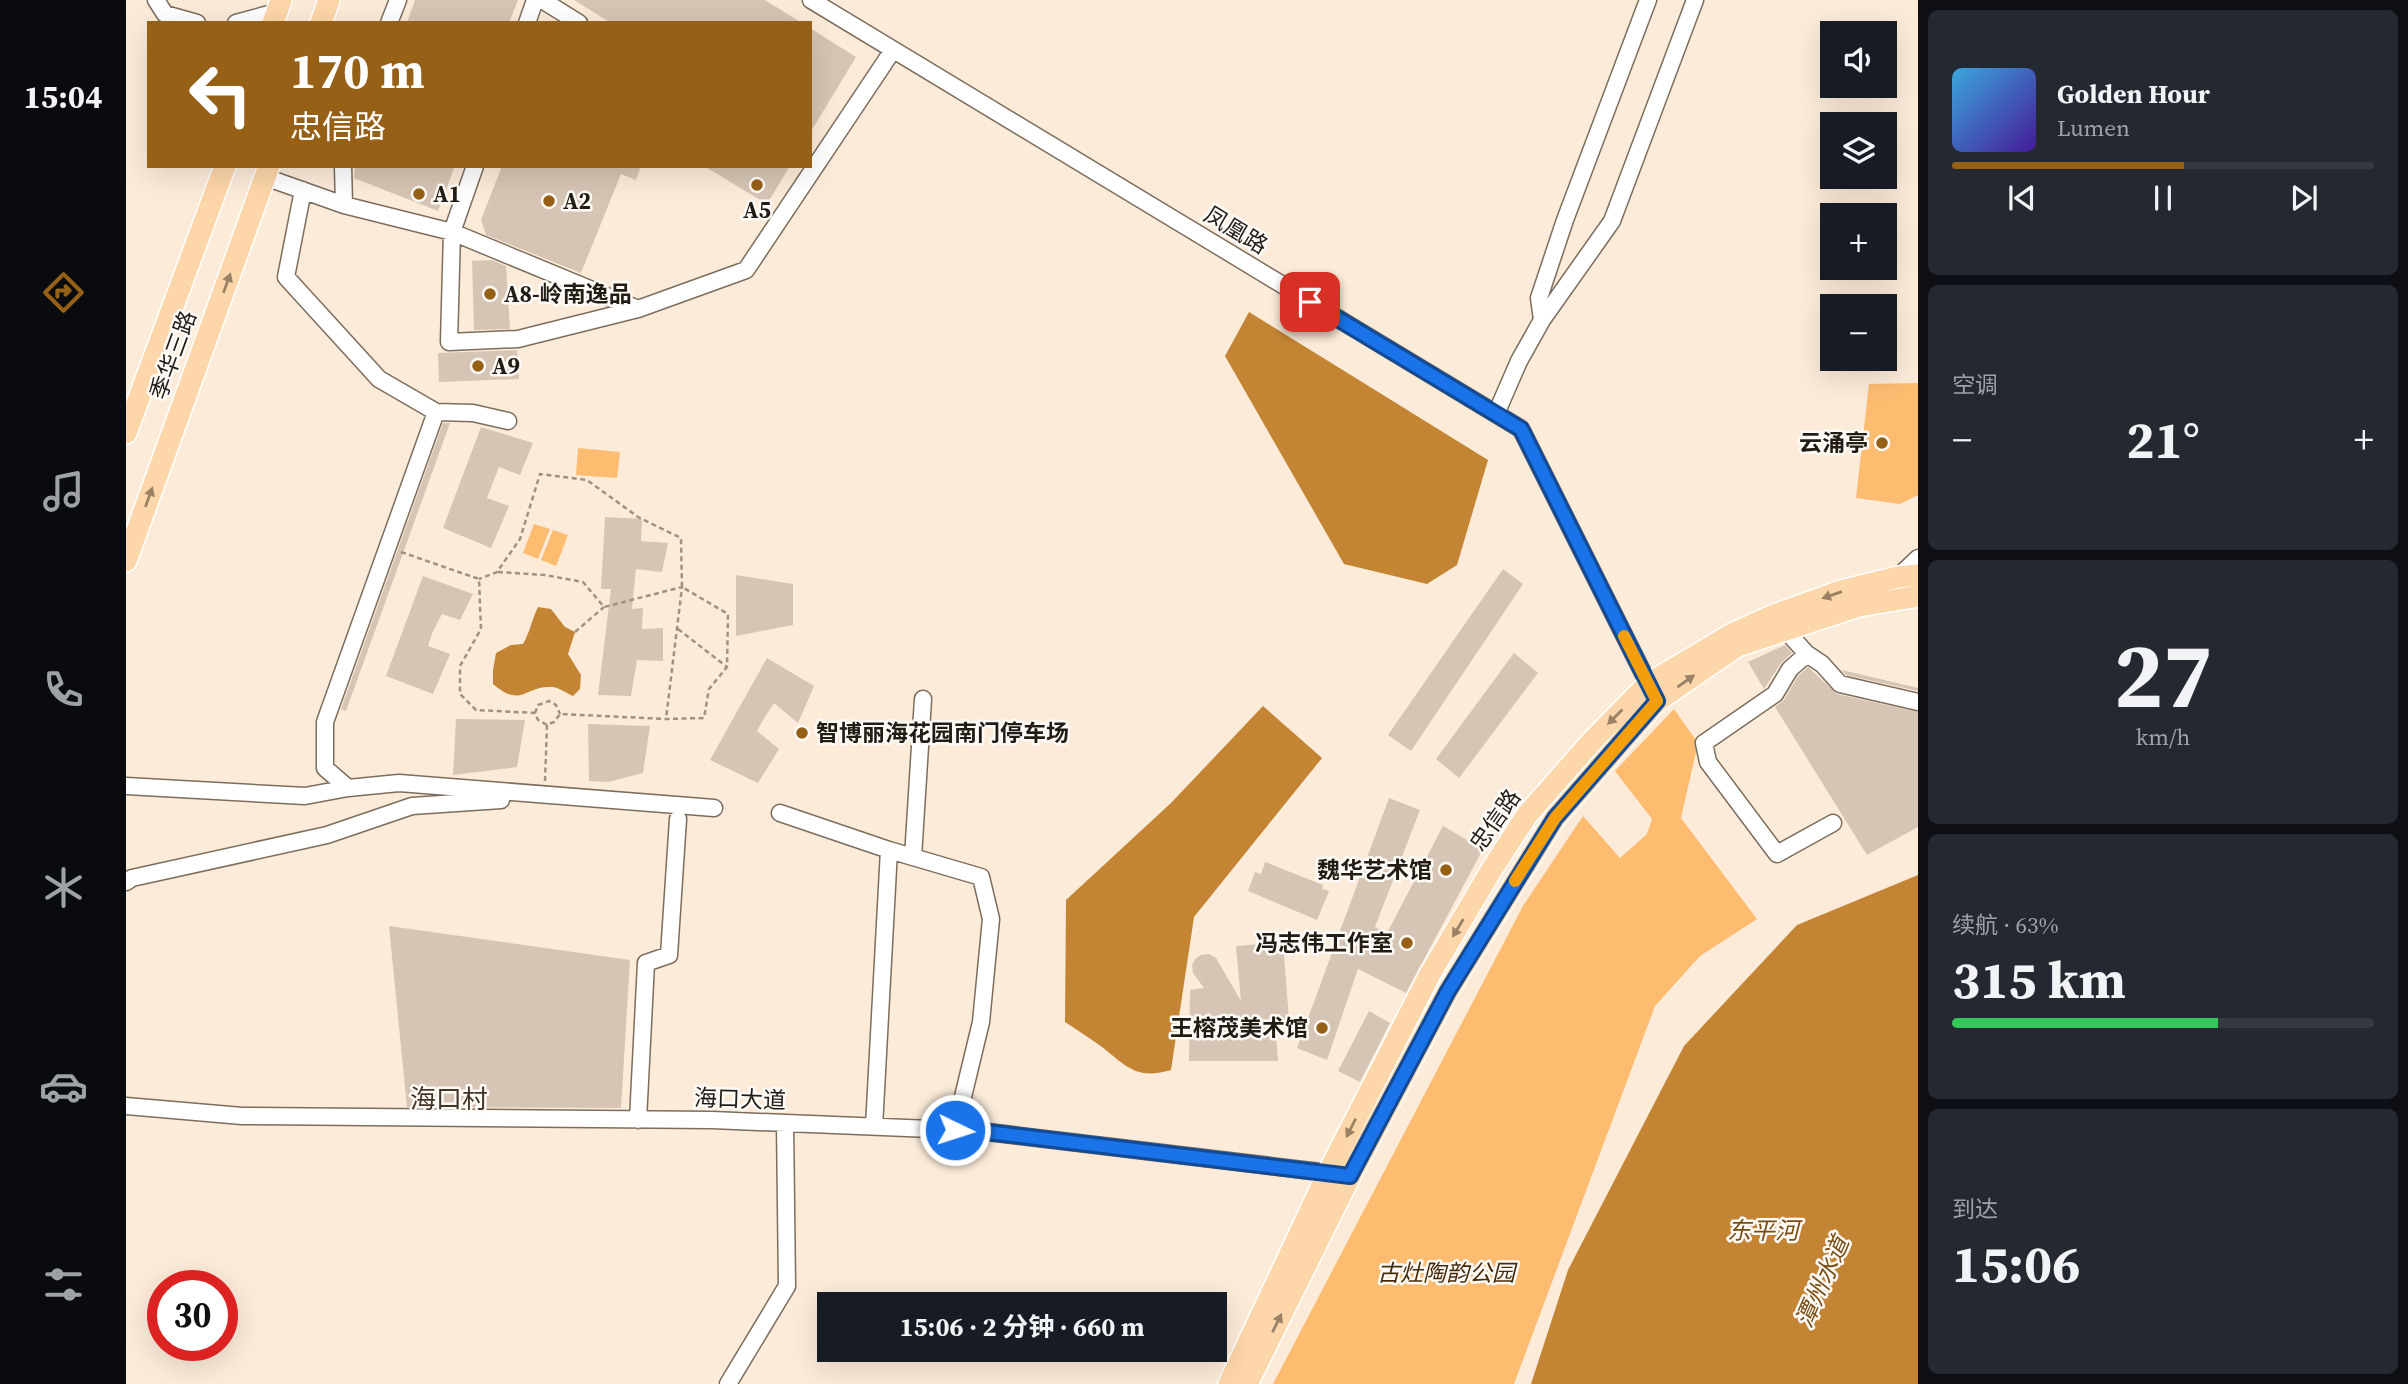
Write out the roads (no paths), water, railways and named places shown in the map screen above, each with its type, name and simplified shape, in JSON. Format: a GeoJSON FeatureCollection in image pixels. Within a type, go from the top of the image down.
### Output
{"type":"FeatureCollection","features":[{"type":"Feature","properties":{"kind":"main road"},"geometry":{"type":"LineString","coordinates":[[322,21],[329,0]]}},
{"type":"Feature","properties":{"kind":"main road","name":"季华三路"},"geometry":{"type":"LineString","coordinates":[[126,433],[224,168]]}},
{"type":"Feature","properties":{"kind":"main road","name":"季华三路"},"geometry":{"type":"LineString","coordinates":[[126,561],[267,171]]}},
{"type":"Feature","properties":{"kind":"main road","name":"忠信路"},"geometry":{"type":"LineString","coordinates":[[1230,1384],[1328,1173],[1430,974],[1492,869],[1528,815],[1593,740],[1653,692],[1841,592],[1908,576]]}},
{"type":"Feature","properties":{"kind":"main road","name":"忠信路"},"geometry":{"type":"LineString","coordinates":[[1779,623],[1918,596]]}},
{"type":"Feature","properties":{"kind":"main road","name":"忠信路"},"geometry":{"type":"LineString","coordinates":[[1247,1384],[1350,1176],[1448,991],[1555,818],[1653,692]]}},
{"type":"Feature","properties":{"kind":"street"},"geometry":{"type":"LineString","coordinates":[[156,0],[165,13],[191,21]]}},
{"type":"Feature","properties":{"kind":"street"},"geometry":{"type":"LineString","coordinates":[[390,21],[398,0]]}},
{"type":"Feature","properties":{"kind":"street"},"geometry":{"type":"LineString","coordinates":[[528,21],[535,0]]}},
{"type":"Feature","properties":{"kind":"street"},"geometry":{"type":"LineString","coordinates":[[541,0],[576,21]]}},
{"type":"Feature","properties":{"kind":"street","name":"凤凰路"},"geometry":{"type":"LineString","coordinates":[[811,0],[1521,429],[1653,692]]}},
{"type":"Feature","properties":{"kind":"street"},"geometry":{"type":"LineString","coordinates":[[1542,320],[1539,298],[1565,220],[1648,0]]}},
{"type":"Feature","properties":{"kind":"street"},"geometry":{"type":"LineString","coordinates":[[1496,414],[1519,361],[1542,320],[1612,221],[1695,0]]}},
{"type":"Feature","properties":{"kind":"street"},"geometry":{"type":"LineString","coordinates":[[243,21],[277,12]]}},
{"type":"Feature","properties":{"kind":"street"},"geometry":{"type":"LineString","coordinates":[[813,163],[893,50]]}},
{"type":"Feature","properties":{"kind":"street"},"geometry":{"type":"LineString","coordinates":[[343,168],[344,205]]}},
{"type":"Feature","properties":{"kind":"street"},"geometry":{"type":"LineString","coordinates":[[474,168],[452,232],[449,342],[517,339],[638,309],[746,270],[810,168]]}},
{"type":"Feature","properties":{"kind":"street"},"geometry":{"type":"LineString","coordinates":[[267,171],[303,190],[344,205],[452,232],[638,309]]}},
{"type":"Feature","properties":{"kind":"street"},"geometry":{"type":"LineString","coordinates":[[303,190],[286,277],[379,379],[436,412],[473,413],[508,421]]}},
{"type":"Feature","properties":{"kind":"street"},"geometry":{"type":"LineString","coordinates":[[348,788],[325,768],[325,722],[436,412]]}},
{"type":"Feature","properties":{"kind":"street"},"geometry":{"type":"LineString","coordinates":[[1908,576],[1918,558]]}},
{"type":"Feature","properties":{"kind":"street"},"geometry":{"type":"LineString","coordinates":[[1779,623],[1807,654],[1822,664],[1840,684],[1918,702]]}},
{"type":"Feature","properties":{"kind":"street"},"geometry":{"type":"LineString","coordinates":[[1807,654],[1790,669],[1775,694],[1704,743],[1708,762],[1777,854],[1833,823]]}},
{"type":"Feature","properties":{"kind":"street"},"geometry":{"type":"LineString","coordinates":[[913,857],[923,699]]}},
{"type":"Feature","properties":{"kind":"street"},"geometry":{"type":"LineString","coordinates":[[126,786],[305,796],[399,783],[715,808]]}},
{"type":"Feature","properties":{"kind":"street"},"geometry":{"type":"LineString","coordinates":[[126,882],[132,878],[327,835],[412,806],[491,800],[575,804],[653,812]]}},
{"type":"Feature","properties":{"kind":"street"},"geometry":{"type":"LineString","coordinates":[[638,1120],[646,962],[669,955],[676,806]]}},
{"type":"Feature","properties":{"kind":"street"},"geometry":{"type":"LineString","coordinates":[[780,813],[889,850],[981,877],[991,919],[981,1022],[955,1130]]}},
{"type":"Feature","properties":{"kind":"street"},"geometry":{"type":"LineString","coordinates":[[874,1127],[889,850]]}},
{"type":"Feature","properties":{"kind":"street","name":"海口大道"},"geometry":{"type":"LineString","coordinates":[[126,1105],[243,1116],[638,1120],[979,1131],[1350,1176]]}},
{"type":"Feature","properties":{"kind":"street"},"geometry":{"type":"LineString","coordinates":[[728,1384],[787,1286],[785,1123]]}},
{"type":"Feature","properties":{"kind":"water"},"geometry":{"type":"Polygon","coordinates":[[[1249,312],[1488,460],[1457,565],[1427,584],[1344,564],[1225,356],[1249,312]]]}},
{"type":"Feature","properties":{"kind":"water"},"geometry":{"type":"Polygon","coordinates":[[[538,607],[551,609],[565,627],[575,632],[568,654],[581,675],[580,689],[573,696],[552,687],[511,695],[493,684],[496,653],[511,645],[523,644],[538,607]]]}},
{"type":"Feature","properties":{"kind":"water"},"geometry":{"type":"Polygon","coordinates":[[[1263,706],[1322,758],[1194,917],[1171,1070],[1149,1073],[1133,1070],[1065,1022],[1066,900],[1171,803],[1263,706]]]}},
{"type":"Feature","properties":{"kind":"water","name":"东平河"},"geometry":{"type":"Polygon","coordinates":[[[1918,875],[1918,1384],[1531,1384],[1568,1270],[1684,1046],[1797,925],[1918,875]]]}},
{"type":"Feature","properties":{"kind":"place","name":"A5"},"geometry":{"type":"Point","coordinates":[757,185]}},
{"type":"Feature","properties":{"kind":"place","name":"A1"},"geometry":{"type":"Point","coordinates":[419,194]}},
{"type":"Feature","properties":{"kind":"place","name":"A2"},"geometry":{"type":"Point","coordinates":[549,201]}},
{"type":"Feature","properties":{"kind":"place","name":"A8-岭南逸品"},"geometry":{"type":"Point","coordinates":[490,294]}},
{"type":"Feature","properties":{"kind":"place","name":"A9"},"geometry":{"type":"Point","coordinates":[478,366]}},
{"type":"Feature","properties":{"kind":"place","name":"云涌亭"},"geometry":{"type":"Point","coordinates":[1882,443]}},
{"type":"Feature","properties":{"kind":"place","name":"智博丽海花园南门停车场"},"geometry":{"type":"Point","coordinates":[802,733]}},
{"type":"Feature","properties":{"kind":"place","name":"魏华艺术馆"},"geometry":{"type":"Point","coordinates":[1446,870]}},
{"type":"Feature","properties":{"kind":"place","name":"冯志伟工作室"},"geometry":{"type":"Point","coordinates":[1407,943]}},
{"type":"Feature","properties":{"kind":"place","name":"王榕茂美术馆"},"geometry":{"type":"Point","coordinates":[1322,1028]}},
{"type":"Feature","properties":{"kind":"district","name":"海口村"},"geometry":{"type":"Point","coordinates":[449,1099]}},
{"type":"Feature","properties":{"kind":"park label","name":"古灶陶韵公园"},"geometry":{"type":"Point","coordinates":[1446,1273]}},
{"type":"Feature","properties":{"kind":"water label","name":"潭州水道"},"geometry":{"type":"Point","coordinates":[1822,1282]}}]}
